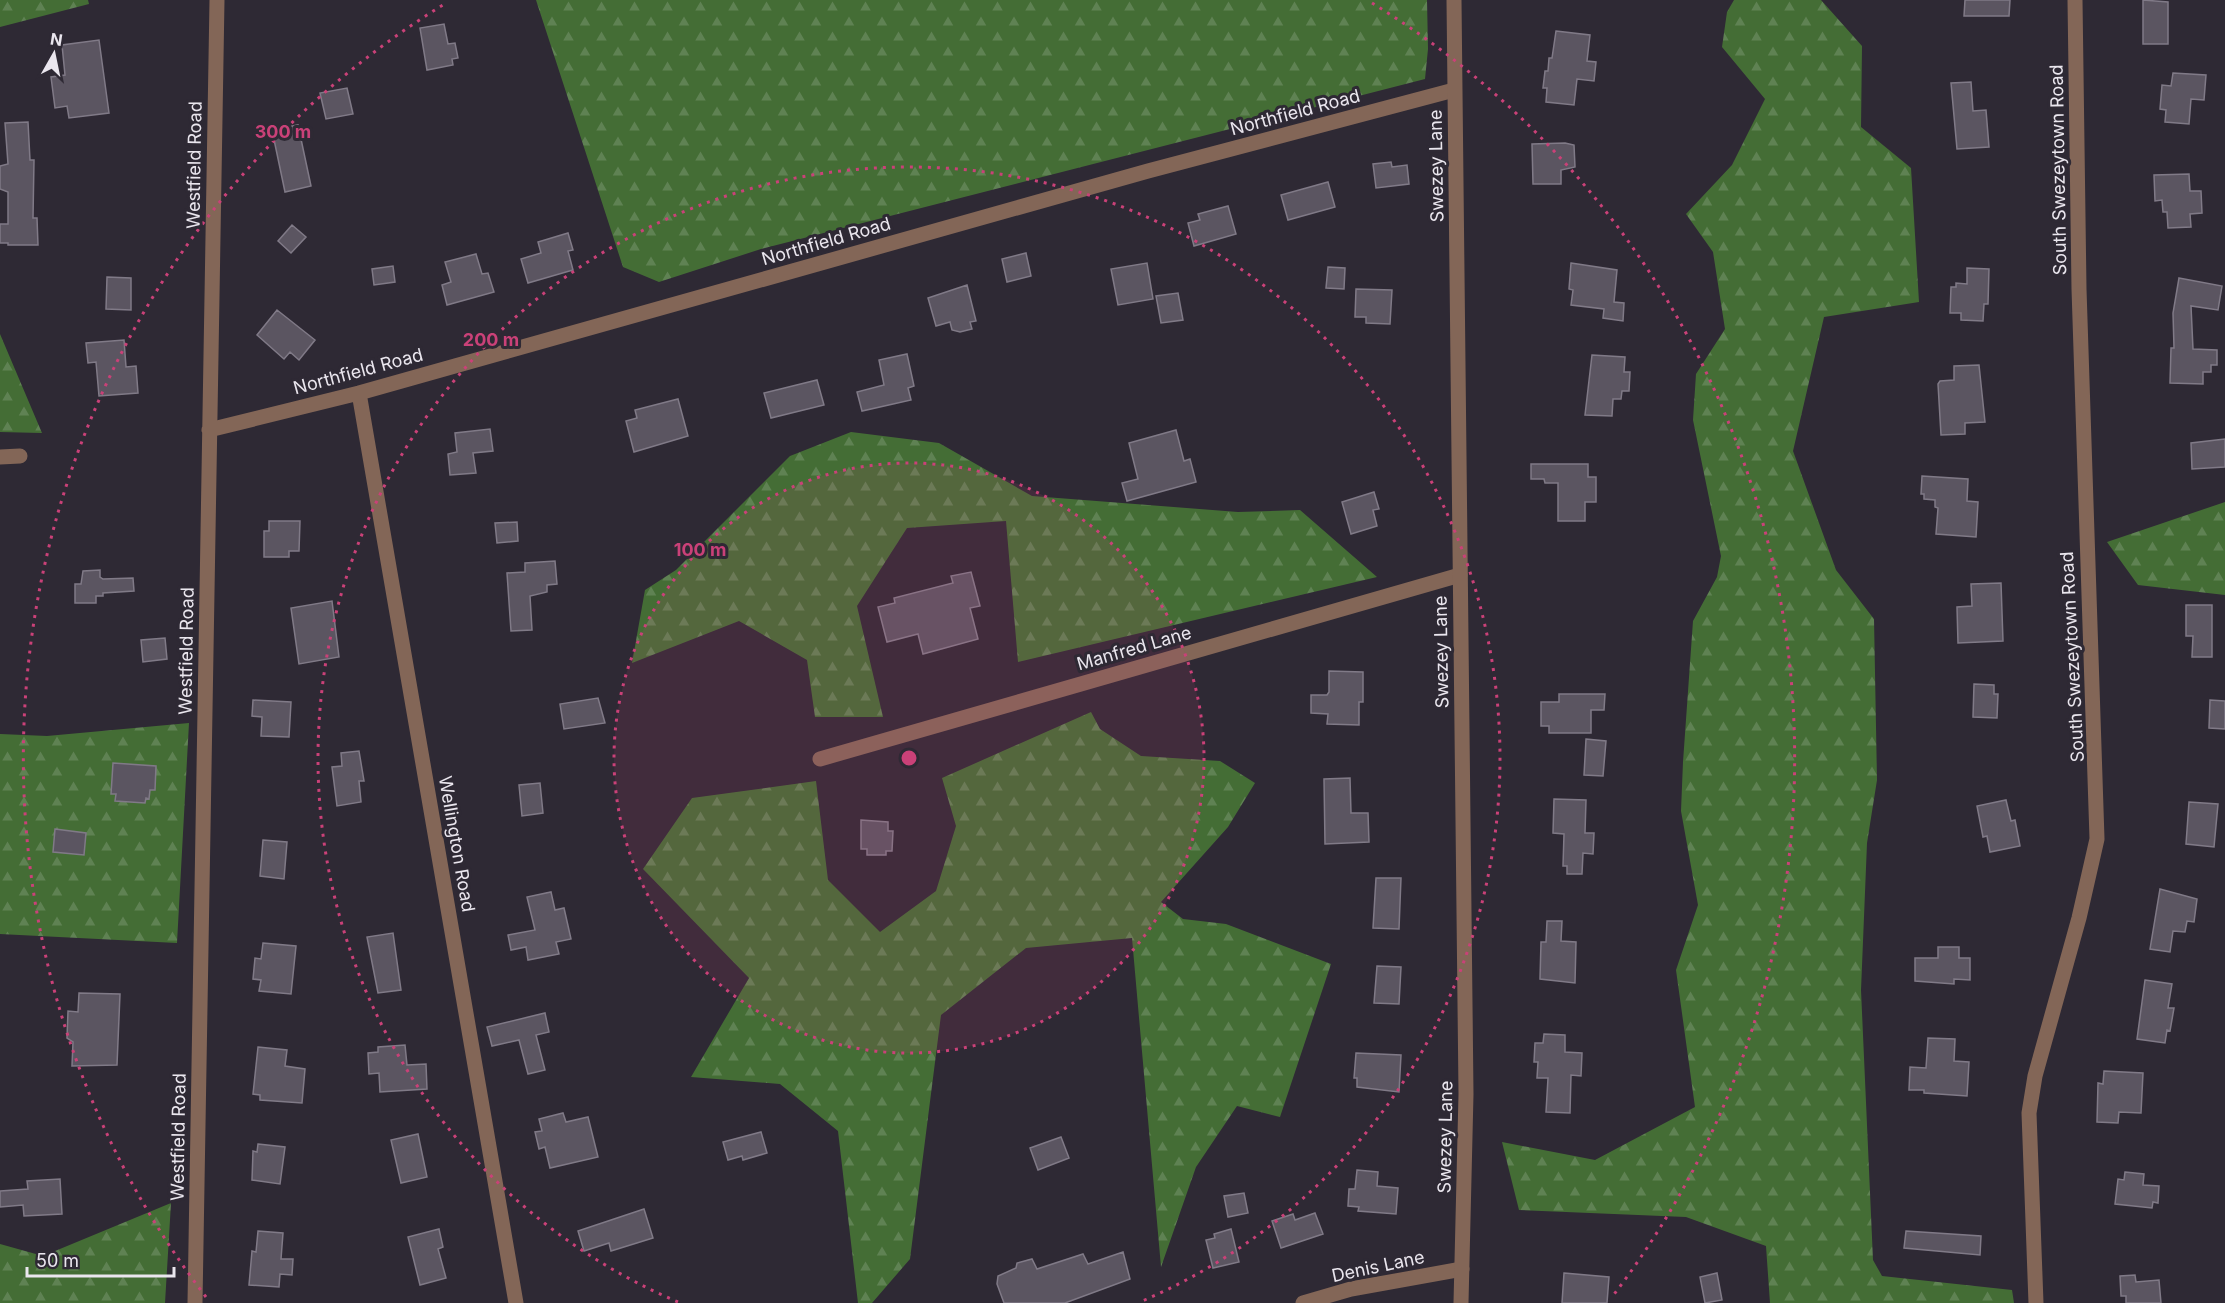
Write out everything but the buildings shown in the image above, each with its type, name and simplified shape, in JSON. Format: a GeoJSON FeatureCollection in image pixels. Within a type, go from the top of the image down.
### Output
{"type":"FeatureCollection","features":[{"type":"Feature","properties":{"kind":"street","name":"Westfield Road"},"geometry":{"type":"LineString","coordinates":[[195,1303],[217,0]]}},
{"type":"Feature","properties":{"kind":"street","name":"Swezey Lane"},"geometry":{"type":"LineString","coordinates":[[1454,0],[1466,1094],[1461,1303]]}},
{"type":"Feature","properties":{"kind":"street","name":"South Swezeytown Road"},"geometry":{"type":"LineString","coordinates":[[2036,1303],[2029,1113],[2035,1076],[2060,992],[2097,839],[2079,301],[2075,0]]}},
{"type":"Feature","properties":{"kind":"street","name":"Northfield Road"},"geometry":{"type":"LineString","coordinates":[[209,430],[359,393],[1148,171],[1454,90]]}},
{"type":"Feature","properties":{"kind":"street","name":"Wellington Road"},"geometry":{"type":"LineString","coordinates":[[359,393],[516,1303]]}},
{"type":"Feature","properties":{"kind":"street"},"geometry":{"type":"LineString","coordinates":[[0,457],[20,456]]}},
{"type":"Feature","properties":{"kind":"street","name":"Manfred Lane"},"geometry":{"type":"LineString","coordinates":[[820,759],[1460,575]]}},
{"type":"Feature","properties":{"kind":"street","name":"Denis Lane"},"geometry":{"type":"LineString","coordinates":[[1303,1303],[1352,1289],[1462,1269]]}},
{"type":"Feature","properties":{"kind":"green space"},"geometry":{"type":"Polygon","coordinates":[[[0,0],[88,0],[89,4],[0,27],[0,0]]]}},
{"type":"Feature","properties":{"kind":"green space"},"geometry":{"type":"Polygon","coordinates":[[[536,0],[1427,0],[1428,49],[1425,79],[761,249],[659,282],[623,267],[536,0]]]}},
{"type":"Feature","properties":{"kind":"green space"},"geometry":{"type":"Polygon","coordinates":[[[1734,0],[1821,0],[1862,46],[1861,127],[1911,168],[1919,302],[1824,317],[1793,451],[1836,570],[1874,619],[1877,780],[1867,843],[1861,990],[1873,1260],[1882,1276],[2012,1290],[2014,1303],[1770,1303],[1766,1246],[1686,1217],[1519,1210],[1502,1142],[1595,1160],[1695,1107],[1676,970],[1698,905],[1681,811],[1683,762],[1693,621],[1717,577],[1721,556],[1693,420],[1696,374],[1725,329],[1713,252],[1686,214],[1732,165],[1765,99],[1722,47],[1727,12],[1734,0]]]}},
{"type":"Feature","properties":{"kind":"green space"},"geometry":{"type":"Polygon","coordinates":[[[0,334],[42,433],[0,432],[0,334]]]}},
{"type":"Feature","properties":{"kind":"green space"},"geometry":{"type":"Polygon","coordinates":[[[851,432],[939,443],[1032,496],[1238,512],[1300,510],[1377,577],[1018,662],[1006,521],[907,528],[857,606],[883,717],[815,717],[807,660],[739,621],[632,663],[645,590],[676,570],[790,456],[851,432]]]}},
{"type":"Feature","properties":{"kind":"green space"},"geometry":{"type":"Polygon","coordinates":[[[2225,502],[2225,595],[2138,585],[2107,542],[2225,502]]]}},
{"type":"Feature","properties":{"kind":"green space"},"geometry":{"type":"Polygon","coordinates":[[[1091,712],[1100,729],[1141,756],[1220,761],[1255,783],[1228,827],[1161,902],[1183,919],[1226,924],[1331,964],[1280,1117],[1237,1106],[1196,1167],[1161,1267],[1132,938],[1026,948],[941,1015],[910,1259],[872,1303],[858,1303],[838,1131],[780,1084],[691,1077],[749,978],[643,869],[692,798],[816,781],[828,880],[880,932],[936,891],[956,826],[942,778],[1091,712]]]}},
{"type":"Feature","properties":{"kind":"green space"},"geometry":{"type":"Polygon","coordinates":[[[189,723],[177,943],[0,934],[0,734],[47,736],[189,723]]]}},
{"type":"Feature","properties":{"kind":"green space"},"geometry":{"type":"Polygon","coordinates":[[[171,1203],[165,1303],[0,1303],[0,1244],[43,1256],[171,1203]]]}}]}
